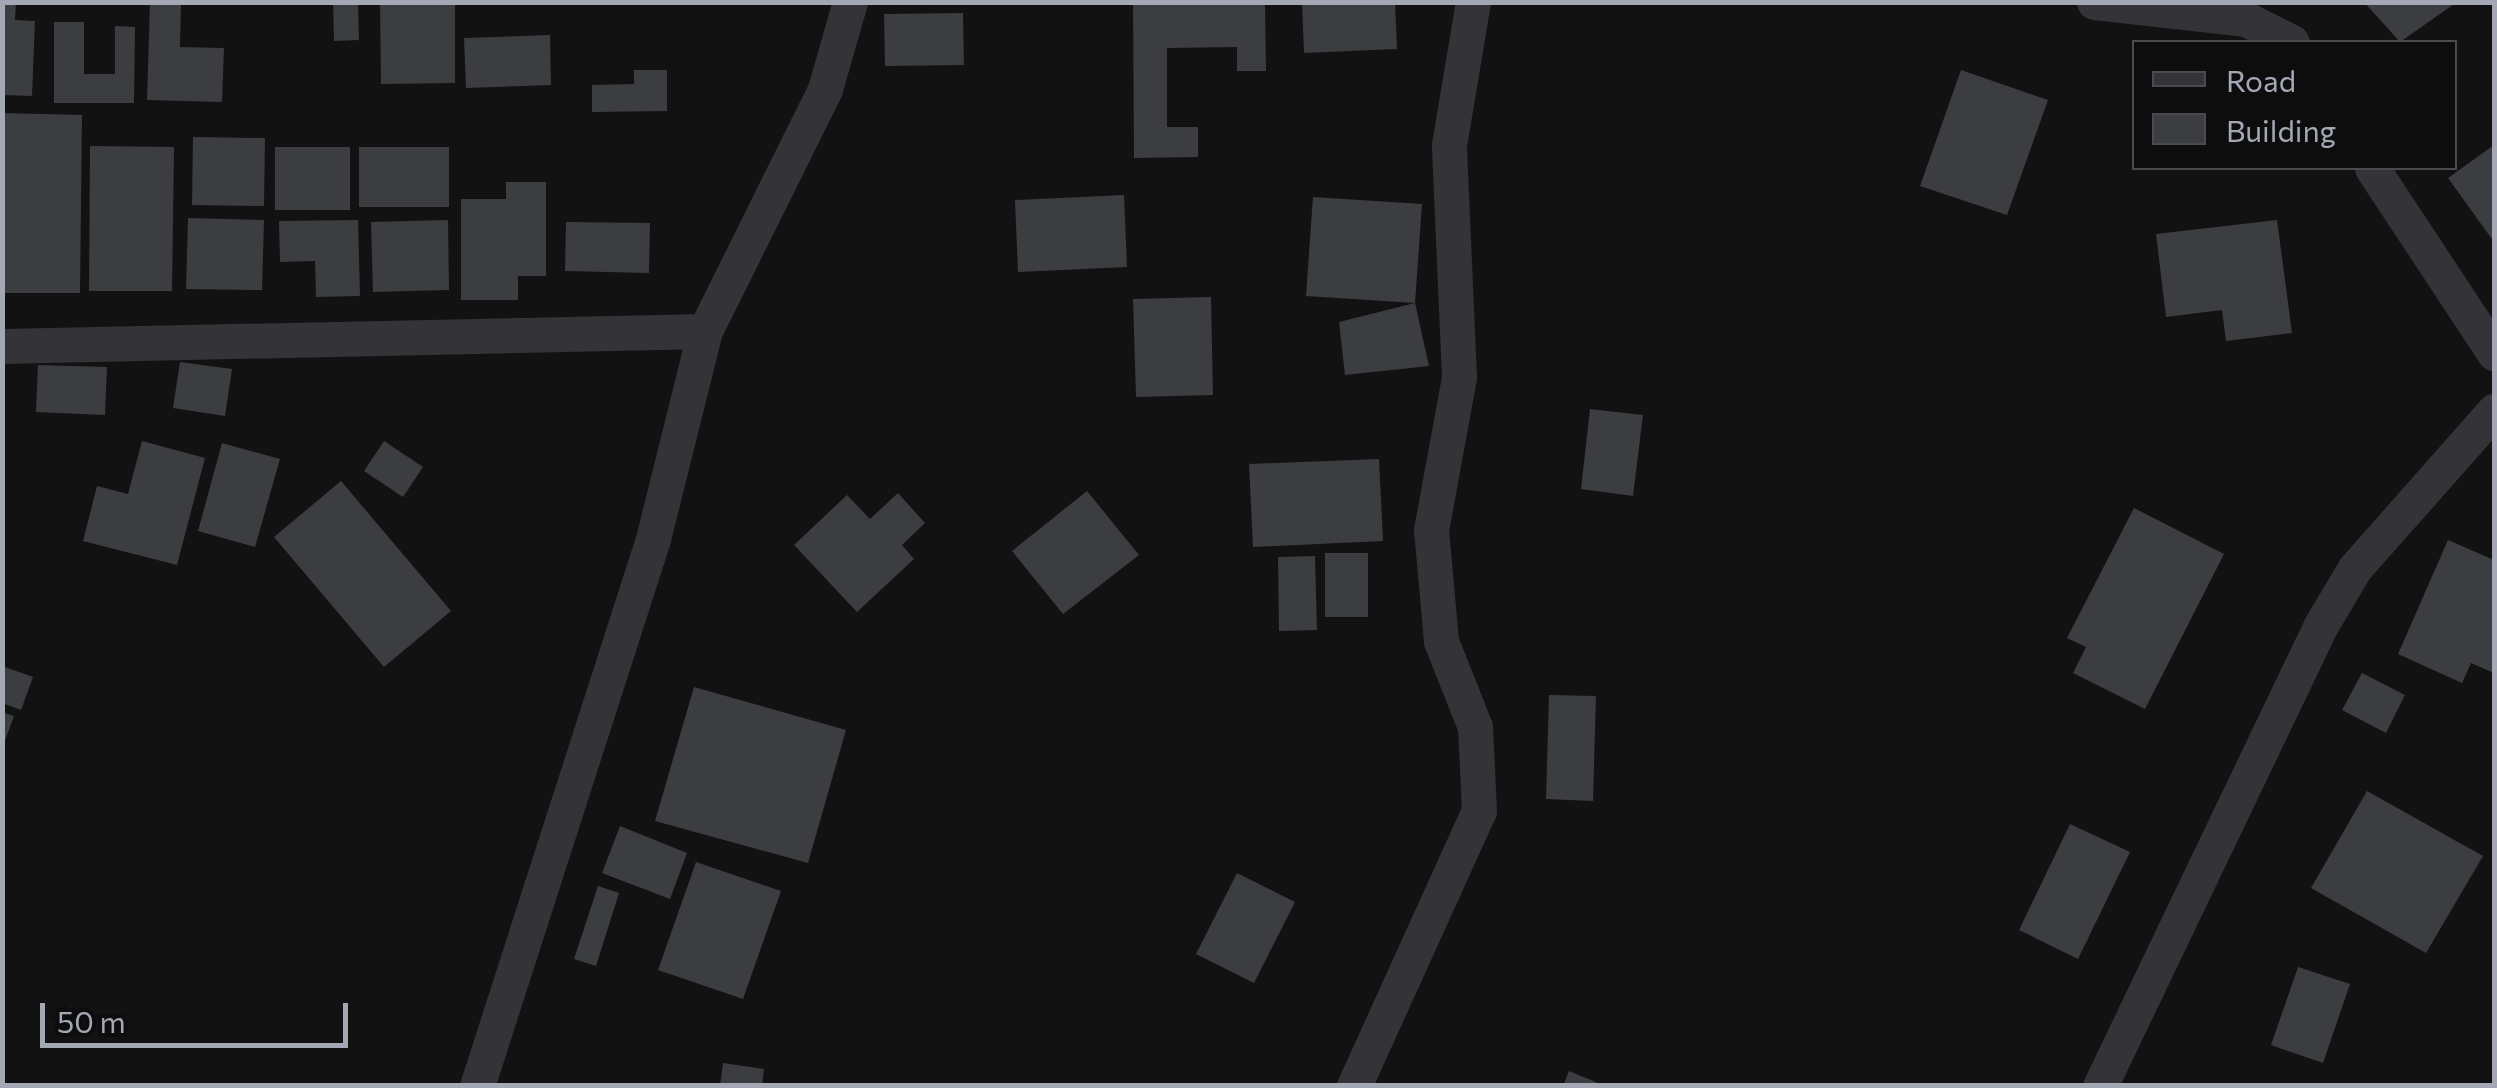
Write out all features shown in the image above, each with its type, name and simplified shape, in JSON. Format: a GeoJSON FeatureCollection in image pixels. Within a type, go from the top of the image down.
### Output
{"type":"FeatureCollection","features":[{"type":"Feature","properties":{"kind":"street"},"geometry":{"type":"LineString","coordinates":[[477,1086],[653,539],[705,331],[826,89],[850,2]]}},
{"type":"Feature","properties":{"kind":"street"},"geometry":{"type":"LineString","coordinates":[[1354,1086],[1479,810],[1475,727],[1441,641],[1431,530],[1459,376],[1449,145],[1472,2]]}},
{"type":"Feature","properties":{"kind":"street"},"geometry":{"type":"LineString","coordinates":[[2094,2],[2246,19],[2288,40]]}},
{"type":"Feature","properties":{"kind":"street"},"geometry":{"type":"LineString","coordinates":[[2373,170],[2494,354]]}},
{"type":"Feature","properties":{"kind":"street"},"geometry":{"type":"LineString","coordinates":[[2,346],[705,331]]}},
{"type":"Feature","properties":{"kind":"street"},"geometry":{"type":"LineString","coordinates":[[2100,1086],[2321,625],[2355,568],[2494,410]]}},
{"type":"Feature","properties":{"kind":"building"},"geometry":{"type":"Polygon","coordinates":[[[2,2],[16,2],[15,20],[35,21],[32,96],[2,95],[2,2]]]}},
{"type":"Feature","properties":{"kind":"building"},"geometry":{"type":"Polygon","coordinates":[[[150,2],[181,2],[180,47],[224,48],[222,102],[147,100],[150,2]]]}},
{"type":"Feature","properties":{"kind":"building"},"geometry":{"type":"Polygon","coordinates":[[[333,2],[358,2],[359,40],[334,41],[333,2]]]}},
{"type":"Feature","properties":{"kind":"building"},"geometry":{"type":"Polygon","coordinates":[[[380,2],[455,2],[455,83],[381,84],[380,2]]]}},
{"type":"Feature","properties":{"kind":"building"},"geometry":{"type":"Polygon","coordinates":[[[1133,2],[1265,2],[1266,71],[1237,71],[1237,47],[1167,48],[1167,127],[1198,127],[1198,157],[1134,158],[1133,2]]]}},
{"type":"Feature","properties":{"kind":"building"},"geometry":{"type":"Polygon","coordinates":[[[1302,2],[1395,2],[1397,49],[1304,53],[1302,2]]]}},
{"type":"Feature","properties":{"kind":"building"},"geometry":{"type":"Polygon","coordinates":[[[2364,2],[2457,2],[2403,40],[2398,40],[2364,2]]]}},
{"type":"Feature","properties":{"kind":"building"},"geometry":{"type":"Polygon","coordinates":[[[963,13],[964,65],[885,66],[884,14],[963,13]]]}},
{"type":"Feature","properties":{"kind":"building"},"geometry":{"type":"Polygon","coordinates":[[[54,22],[84,22],[84,74],[115,74],[115,26],[135,27],[134,103],[54,103],[54,22]]]}},
{"type":"Feature","properties":{"kind":"building"},"geometry":{"type":"Polygon","coordinates":[[[550,35],[551,85],[466,88],[464,38],[550,35]]]}},
{"type":"Feature","properties":{"kind":"building"},"geometry":{"type":"Polygon","coordinates":[[[634,70],[667,70],[667,111],[592,112],[592,85],[634,84],[634,70]]]}},
{"type":"Feature","properties":{"kind":"building"},"geometry":{"type":"Polygon","coordinates":[[[1961,70],[2048,100],[2007,215],[1920,186],[1961,70]]]}},
{"type":"Feature","properties":{"kind":"building"},"geometry":{"type":"Polygon","coordinates":[[[2,113],[82,115],[80,293],[2,293],[2,113]]]}},
{"type":"Feature","properties":{"kind":"building"},"geometry":{"type":"Polygon","coordinates":[[[193,137],[265,138],[264,206],[192,205],[193,137]]]}},
{"type":"Feature","properties":{"kind":"building"},"geometry":{"type":"Polygon","coordinates":[[[2494,145],[2494,242],[2448,178],[2494,145]]]}},
{"type":"Feature","properties":{"kind":"building"},"geometry":{"type":"Polygon","coordinates":[[[90,146],[174,147],[172,291],[89,291],[90,146]]]}},
{"type":"Feature","properties":{"kind":"building"},"geometry":{"type":"Polygon","coordinates":[[[275,147],[350,147],[350,210],[275,210],[275,147]]]}},
{"type":"Feature","properties":{"kind":"building"},"geometry":{"type":"Polygon","coordinates":[[[359,147],[449,147],[449,207],[359,207],[359,147]]]}},
{"type":"Feature","properties":{"kind":"building"},"geometry":{"type":"Polygon","coordinates":[[[506,182],[546,182],[546,276],[518,276],[518,300],[461,300],[461,199],[506,199],[506,182]]]}},
{"type":"Feature","properties":{"kind":"building"},"geometry":{"type":"Polygon","coordinates":[[[1124,195],[1127,267],[1018,272],[1015,200],[1124,195]]]}},
{"type":"Feature","properties":{"kind":"building"},"geometry":{"type":"Polygon","coordinates":[[[1313,197],[1422,204],[1415,303],[1306,296],[1313,197]]]}},
{"type":"Feature","properties":{"kind":"building"},"geometry":{"type":"Polygon","coordinates":[[[188,218],[264,220],[262,290],[186,289],[188,218]]]}},
{"type":"Feature","properties":{"kind":"building"},"geometry":{"type":"Polygon","coordinates":[[[358,220],[360,296],[316,297],[315,261],[280,262],[279,221],[358,220]]]}},
{"type":"Feature","properties":{"kind":"building"},"geometry":{"type":"Polygon","coordinates":[[[448,220],[449,290],[373,292],[371,222],[448,220]]]}},
{"type":"Feature","properties":{"kind":"building"},"geometry":{"type":"Polygon","coordinates":[[[2277,220],[2292,333],[2226,341],[2222,310],[2166,317],[2156,234],[2277,220]]]}},
{"type":"Feature","properties":{"kind":"building"},"geometry":{"type":"Polygon","coordinates":[[[566,222],[650,223],[649,273],[565,271],[566,222]]]}},
{"type":"Feature","properties":{"kind":"building"},"geometry":{"type":"Polygon","coordinates":[[[1211,297],[1213,395],[1136,397],[1133,299],[1211,297]]]}},
{"type":"Feature","properties":{"kind":"building"},"geometry":{"type":"Polygon","coordinates":[[[1415,303],[1429,366],[1345,375],[1339,322],[1415,303]]]}},
{"type":"Feature","properties":{"kind":"building"},"geometry":{"type":"Polygon","coordinates":[[[180,362],[232,369],[225,416],[173,408],[180,362]]]}},
{"type":"Feature","properties":{"kind":"building"},"geometry":{"type":"Polygon","coordinates":[[[38,365],[107,367],[105,415],[36,412],[38,365]]]}},
{"type":"Feature","properties":{"kind":"building"},"geometry":{"type":"Polygon","coordinates":[[[1590,409],[1643,415],[1633,496],[1581,489],[1590,409]]]}},
{"type":"Feature","properties":{"kind":"building"},"geometry":{"type":"Polygon","coordinates":[[[142,441],[205,458],[177,565],[83,541],[97,486],[128,494],[142,441]]]}},
{"type":"Feature","properties":{"kind":"building"},"geometry":{"type":"Polygon","coordinates":[[[384,441],[423,467],[403,497],[364,471],[384,441]]]}},
{"type":"Feature","properties":{"kind":"building"},"geometry":{"type":"Polygon","coordinates":[[[222,443],[280,459],[255,547],[198,531],[222,443]]]}},
{"type":"Feature","properties":{"kind":"building"},"geometry":{"type":"Polygon","coordinates":[[[1379,459],[1383,541],[1253,547],[1249,464],[1379,459]]]}},
{"type":"Feature","properties":{"kind":"building"},"geometry":{"type":"Polygon","coordinates":[[[341,481],[451,611],[384,667],[274,537],[341,481]]]}},
{"type":"Feature","properties":{"kind":"building"},"geometry":{"type":"Polygon","coordinates":[[[1087,491],[1139,555],[1063,614],[1012,551],[1087,491]]]}},
{"type":"Feature","properties":{"kind":"building"},"geometry":{"type":"Polygon","coordinates":[[[898,493],[925,523],[902,545],[914,559],[857,612],[794,545],[847,495],[870,519],[898,493]]]}},
{"type":"Feature","properties":{"kind":"building"},"geometry":{"type":"Polygon","coordinates":[[[2134,508],[2224,554],[2145,709],[2073,673],[2086,647],[2067,638],[2134,508]]]}},
{"type":"Feature","properties":{"kind":"building"},"geometry":{"type":"Polygon","coordinates":[[[2448,540],[2494,560],[2494,673],[2471,663],[2462,683],[2398,654],[2448,540]]]}},
{"type":"Feature","properties":{"kind":"building"},"geometry":{"type":"Polygon","coordinates":[[[1325,553],[1368,553],[1368,617],[1325,617],[1325,553]]]}},
{"type":"Feature","properties":{"kind":"building"},"geometry":{"type":"Polygon","coordinates":[[[1315,556],[1317,630],[1279,631],[1278,557],[1315,556]]]}},
{"type":"Feature","properties":{"kind":"building"},"geometry":{"type":"Polygon","coordinates":[[[2,666],[33,677],[21,710],[2,703],[2,666]]]}},
{"type":"Feature","properties":{"kind":"building"},"geometry":{"type":"Polygon","coordinates":[[[2362,673],[2405,695],[2386,733],[2342,710],[2362,673]]]}},
{"type":"Feature","properties":{"kind":"building"},"geometry":{"type":"Polygon","coordinates":[[[694,687],[846,730],[808,863],[655,821],[694,687]]]}},
{"type":"Feature","properties":{"kind":"building"},"geometry":{"type":"Polygon","coordinates":[[[1549,695],[1596,696],[1593,801],[1546,799],[1549,695]]]}},
{"type":"Feature","properties":{"kind":"building"},"geometry":{"type":"Polygon","coordinates":[[[2,712],[14,716],[3,746],[2,746],[2,712]]]}},
{"type":"Feature","properties":{"kind":"building"},"geometry":{"type":"Polygon","coordinates":[[[2367,791],[2483,856],[2426,953],[2311,888],[2367,791]]]}},
{"type":"Feature","properties":{"kind":"building"},"geometry":{"type":"Polygon","coordinates":[[[2070,824],[2130,852],[2078,959],[2019,930],[2070,824]]]}},
{"type":"Feature","properties":{"kind":"building"},"geometry":{"type":"Polygon","coordinates":[[[620,826],[687,853],[670,899],[602,873],[620,826]]]}},
{"type":"Feature","properties":{"kind":"building"},"geometry":{"type":"Polygon","coordinates":[[[696,862],[781,891],[743,999],[658,970],[696,862]]]}},
{"type":"Feature","properties":{"kind":"building"},"geometry":{"type":"Polygon","coordinates":[[[1237,873],[1295,902],[1254,983],[1196,954],[1237,873]]]}},
{"type":"Feature","properties":{"kind":"building"},"geometry":{"type":"Polygon","coordinates":[[[598,886],[619,893],[596,966],[574,959],[598,886]]]}},
{"type":"Feature","properties":{"kind":"building"},"geometry":{"type":"Polygon","coordinates":[[[2298,967],[2350,984],[2323,1063],[2271,1045],[2298,967]]]}},
{"type":"Feature","properties":{"kind":"building"},"geometry":{"type":"Polygon","coordinates":[[[723,1063],[764,1069],[762,1086],[720,1086],[723,1063]]]}},
{"type":"Feature","properties":{"kind":"building"},"geometry":{"type":"Polygon","coordinates":[[[1569,1071],[1603,1085],[1603,1086],[1563,1086],[1569,1071]]]}}]}
